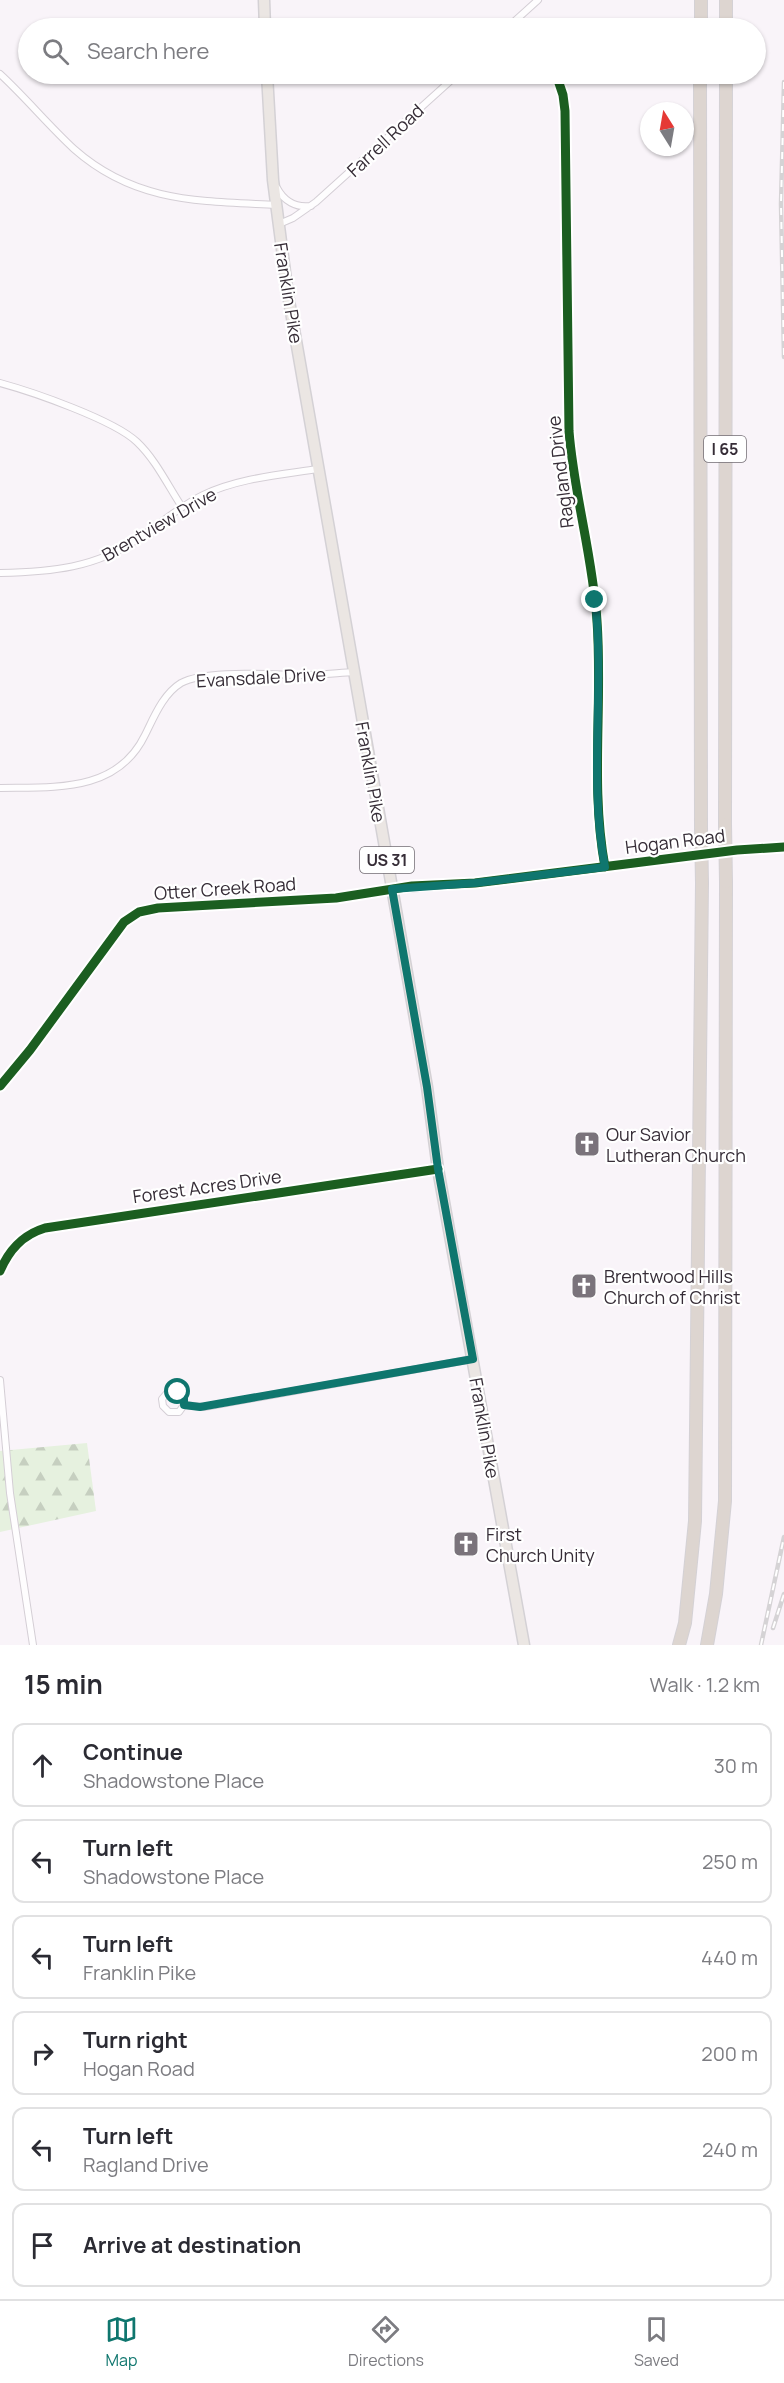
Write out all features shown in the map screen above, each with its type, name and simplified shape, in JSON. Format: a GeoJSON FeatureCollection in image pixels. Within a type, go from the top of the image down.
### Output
{"type":"FeatureCollection","features":[{"type":"Feature","properties":{"kind":"highway"},"geometry":{"type":"LineString","coordinates":[[701,0],[701,18]]}},
{"type":"Feature","properties":{"kind":"highway"},"geometry":{"type":"LineString","coordinates":[[726,0],[726,18]]}},
{"type":"Feature","properties":{"kind":"highway","name":"I 65"},"geometry":{"type":"LineString","coordinates":[[679,1645],[685,1623],[695,1521],[702,883],[700,84]]}},
{"type":"Feature","properties":{"kind":"highway","name":"I 65"},"geometry":{"type":"LineString","coordinates":[[707,1645],[716,1594],[725,1501],[726,84]]}},
{"type":"Feature","properties":{"kind":"main road"},"geometry":{"type":"LineString","coordinates":[[264,0],[265,18]]}},
{"type":"Feature","properties":{"kind":"main road","name":"Franklin Pike"},"geometry":{"type":"LineString","coordinates":[[268,84],[273,180],[288,295],[427,1087],[438,1169],[524,1645]]}},
{"type":"Feature","properties":{"kind":"street"},"geometry":{"type":"LineString","coordinates":[[519,18],[538,0]]}},
{"type":"Feature","properties":{"kind":"street"},"geometry":{"type":"LineString","coordinates":[[0,74],[75,149],[113,175],[152,192],[183,200],[276,205]]}},
{"type":"Feature","properties":{"kind":"street","name":"Farrell Road"},"geometry":{"type":"LineString","coordinates":[[279,224],[311,206],[447,84]]}},
{"type":"Feature","properties":{"kind":"street","name":"Ragland Drive"},"geometry":{"type":"LineString","coordinates":[[559,84],[565,111],[569,431],[597,619],[597,802],[605,867]]}},
{"type":"Feature","properties":{"kind":"street"},"geometry":{"type":"LineString","coordinates":[[273,180],[281,195],[288,201],[300,206],[311,206]]}},
{"type":"Feature","properties":{"kind":"street"},"geometry":{"type":"LineString","coordinates":[[0,383],[87,415],[127,434],[148,455],[182,507]]}},
{"type":"Feature","properties":{"kind":"street","name":"Brentview Drive"},"geometry":{"type":"LineString","coordinates":[[0,573],[55,571],[99,560],[129,545],[182,507],[203,495],[235,483],[318,469]]}},
{"type":"Feature","properties":{"kind":"street","name":"Evansdale Drive"},"geometry":{"type":"LineString","coordinates":[[0,788],[80,784],[109,773],[133,755],[166,697],[179,685],[189,680],[214,676],[354,672]]}},
{"type":"Feature","properties":{"kind":"street","name":"Hogan Road"},"geometry":{"type":"LineString","coordinates":[[392,889],[475,883],[721,851],[784,847]]}},
{"type":"Feature","properties":{"kind":"street","name":"Otter Creek Road"},"geometry":{"type":"LineString","coordinates":[[0,1086],[30,1050],[124,922],[134,914],[158,908],[336,898],[392,889]]}},
{"type":"Feature","properties":{"kind":"street","name":"Forest Acres Drive"},"geometry":{"type":"LineString","coordinates":[[0,1271],[10,1251],[20,1240],[45,1228],[438,1169]]}},
{"type":"Feature","properties":{"kind":"street"},"geometry":{"type":"LineString","coordinates":[[184,1405],[204,1407],[473,1359]]}},
{"type":"Feature","properties":{"kind":"street"},"geometry":{"type":"LineString","coordinates":[[0,1380],[10,1493],[33,1645]]}},
{"type":"Feature","properties":{"kind":"green space"},"geometry":{"type":"Polygon","coordinates":[[[87,1443],[96,1511],[0,1532],[0,1451],[87,1443]]]}},
{"type":"Feature","properties":{"kind":"railway"},"geometry":{"type":"LineString","coordinates":[[784,82],[781,204],[784,357]]}},
{"type":"Feature","properties":{"kind":"railway"},"geometry":{"type":"LineString","coordinates":[[761,1645],[784,1537]]}},
{"type":"Feature","properties":{"kind":"railway"},"geometry":{"type":"LineString","coordinates":[[773,1628],[784,1594]]}},
{"type":"Feature","properties":{"kind":"cycle path"},"geometry":{"type":"LineString","coordinates":[[559,84],[565,111],[569,431],[571,455],[592,573],[597,621],[598,806],[605,867]]}},
{"type":"Feature","properties":{"kind":"cycle path"},"geometry":{"type":"LineString","coordinates":[[0,1086],[30,1050],[124,922],[139,912],[158,908],[336,898],[412,886],[475,883],[737,850],[784,847]]}},
{"type":"Feature","properties":{"kind":"cycle path"},"geometry":{"type":"LineString","coordinates":[[0,1271],[17,1244],[45,1228],[438,1169]]}},
{"type":"Feature","properties":{"kind":"place","name":"Our Savior Lutheran Church"},"geometry":{"type":"Point","coordinates":[587,1144]}},
{"type":"Feature","properties":{"kind":"place","name":"Brentwood Hills Church of Christ"},"geometry":{"type":"Point","coordinates":[584,1286]}},
{"type":"Feature","properties":{"kind":"place","name":"First Church Unity"},"geometry":{"type":"Point","coordinates":[466,1544]}},
{"type":"Feature","properties":{"kind":"route"},"geometry":{"type":"LineString","coordinates":[[178,1392],[184,1397],[184,1405],[200,1407],[473,1359],[438,1169],[427,1087],[392,889],[475,883],[605,867],[597,802],[598,663],[595,600]]}}]}
